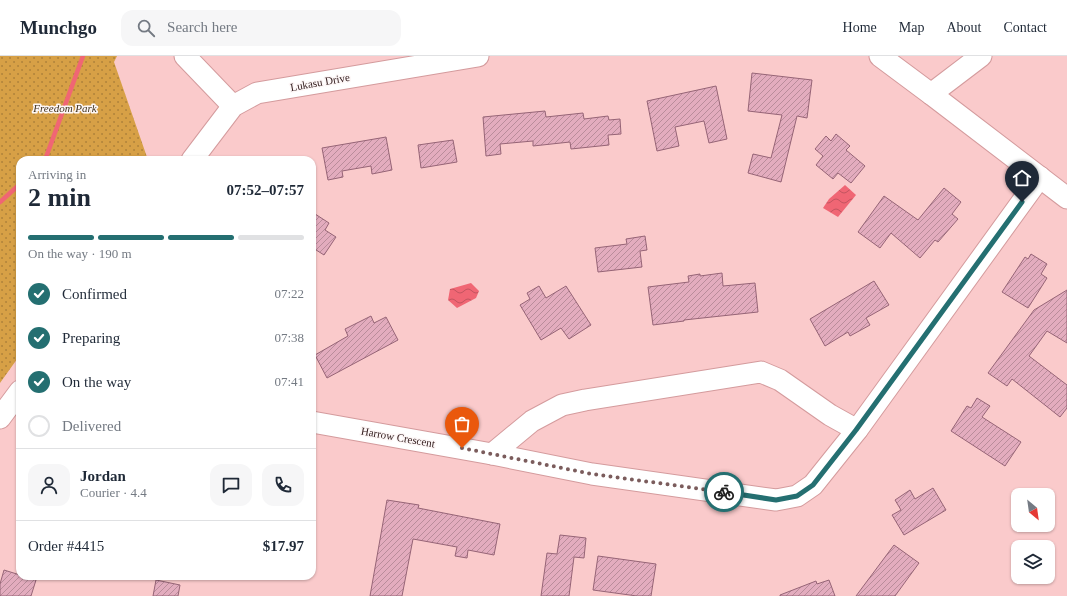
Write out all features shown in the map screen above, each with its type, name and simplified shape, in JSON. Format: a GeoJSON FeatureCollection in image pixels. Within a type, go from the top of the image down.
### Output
{"type":"FeatureCollection","features":[{"type":"Feature","properties":{"kind":"street"},"geometry":{"type":"LineString","coordinates":[[185,56],[233,106]]}},
{"type":"Feature","properties":{"kind":"street","name":"Lukasu Drive"},"geometry":{"type":"LineString","coordinates":[[195,156],[233,106],[258,93],[478,56]]}},
{"type":"Feature","properties":{"kind":"street"},"geometry":{"type":"LineString","coordinates":[[880,56],[1067,198]]}},
{"type":"Feature","properties":{"kind":"street"},"geometry":{"type":"LineString","coordinates":[[931,94],[982,56]]}},
{"type":"Feature","properties":{"kind":"street","name":"Harrow Crescent"},"geometry":{"type":"LineString","coordinates":[[316,423],[492,454],[592,474],[776,500],[797,496],[813,485],[856,430],[1040,177]]}},
{"type":"Feature","properties":{"kind":"street"},"geometry":{"type":"LineString","coordinates":[[492,454],[532,421],[562,405],[761,372],[780,380],[830,415],[856,430]]}},
{"type":"Feature","properties":{"kind":"street"},"geometry":{"type":"LineString","coordinates":[[0,418],[16,396]]}},
{"type":"Feature","properties":{"kind":"green space","name":"Freedom Park"},"geometry":{"type":"Polygon","coordinates":[[[0,56],[117,56],[114,62],[147,156],[16,156],[16,361],[0,383],[0,56]]]}},
{"type":"Feature","properties":{"kind":"water"},"geometry":{"type":"Polygon","coordinates":[[[845,185],[856,195],[838,217],[823,208],[829,199],[845,185]]]}},
{"type":"Feature","properties":{"kind":"water"},"geometry":{"type":"Polygon","coordinates":[[[471,283],[479,291],[476,298],[457,308],[448,300],[450,289],[471,283]]]}},
{"type":"Feature","properties":{"kind":"building"},"geometry":{"type":"Polygon","coordinates":[[[752,73],[812,80],[807,118],[797,116],[781,182],[748,173],[753,154],[771,158],[782,115],[748,111],[752,73]]]}},
{"type":"Feature","properties":{"kind":"building"},"geometry":{"type":"Polygon","coordinates":[[[716,86],[727,139],[709,143],[704,121],[675,127],[679,146],[657,151],[647,101],[716,86]]]}},
{"type":"Feature","properties":{"kind":"building"},"geometry":{"type":"Polygon","coordinates":[[[545,111],[546,117],[583,113],[584,119],[608,116],[609,120],[620,119],[621,134],[608,135],[609,145],[571,149],[570,142],[533,146],[533,141],[500,144],[501,154],[486,156],[483,117],[545,111]]]}},
{"type":"Feature","properties":{"kind":"building"},"geometry":{"type":"Polygon","coordinates":[[[836,134],[850,146],[846,150],[865,166],[851,183],[838,173],[833,179],[816,165],[823,156],[815,149],[826,136],[831,141],[836,134]]]}},
{"type":"Feature","properties":{"kind":"building"},"geometry":{"type":"Polygon","coordinates":[[[386,137],[392,170],[372,174],[371,166],[342,171],[343,177],[328,180],[322,148],[386,137]]]}},
{"type":"Feature","properties":{"kind":"building"},"geometry":{"type":"Polygon","coordinates":[[[453,140],[457,162],[421,168],[418,145],[453,140]]]}},
{"type":"Feature","properties":{"kind":"building"},"geometry":{"type":"Polygon","coordinates":[[[944,188],[961,202],[952,214],[958,219],[938,242],[935,240],[920,258],[891,233],[880,248],[858,232],[884,196],[918,220],[944,188]]]}},
{"type":"Feature","properties":{"kind":"building"},"geometry":{"type":"Polygon","coordinates":[[[316,215],[329,223],[325,230],[336,237],[324,255],[316,250],[316,215]]]}},
{"type":"Feature","properties":{"kind":"building"},"geometry":{"type":"Polygon","coordinates":[[[645,236],[647,250],[640,251],[642,267],[598,272],[595,248],[627,244],[626,239],[645,236]]]}},
{"type":"Feature","properties":{"kind":"building"},"geometry":{"type":"Polygon","coordinates":[[[1031,254],[1047,264],[1041,274],[1047,278],[1028,308],[1002,292],[1025,257],[1028,259],[1031,254]]]}},
{"type":"Feature","properties":{"kind":"building"},"geometry":{"type":"Polygon","coordinates":[[[722,273],[723,286],[755,283],[758,312],[653,325],[648,287],[689,282],[688,276],[722,273]]]}},
{"type":"Feature","properties":{"kind":"building"},"geometry":{"type":"Polygon","coordinates":[[[874,281],[889,305],[866,318],[870,325],[850,336],[848,332],[825,346],[810,319],[874,281]]]}},
{"type":"Feature","properties":{"kind":"building"},"geometry":{"type":"Polygon","coordinates":[[[539,286],[546,298],[566,286],[591,325],[569,339],[561,328],[541,340],[520,305],[530,299],[527,293],[539,286]]]}},
{"type":"Feature","properties":{"kind":"building"},"geometry":{"type":"Polygon","coordinates":[[[1067,290],[1067,343],[1047,331],[1029,356],[1067,385],[1067,408],[1060,417],[1012,379],[1007,386],[988,373],[1034,310],[1067,290]]]}},
{"type":"Feature","properties":{"kind":"building"},"geometry":{"type":"Polygon","coordinates":[[[371,316],[374,323],[386,317],[398,340],[327,378],[316,354],[348,336],[345,329],[371,316]]]}},
{"type":"Feature","properties":{"kind":"building"},"geometry":{"type":"Polygon","coordinates":[[[977,398],[990,406],[982,417],[1021,442],[1005,466],[951,431],[967,406],[971,408],[977,398]]]}},
{"type":"Feature","properties":{"kind":"building"},"geometry":{"type":"Polygon","coordinates":[[[933,488],[946,510],[904,535],[892,515],[901,510],[895,500],[910,490],[915,499],[933,488]]]}},
{"type":"Feature","properties":{"kind":"building"},"geometry":{"type":"Polygon","coordinates":[[[387,500],[419,505],[418,508],[500,524],[494,555],[468,550],[467,558],[455,556],[457,547],[413,539],[402,596],[370,596],[387,500]]]}},
{"type":"Feature","properties":{"kind":"building"},"geometry":{"type":"Polygon","coordinates":[[[560,535],[586,538],[584,558],[574,557],[569,596],[541,596],[547,553],[557,554],[560,535]]]}},
{"type":"Feature","properties":{"kind":"building"},"geometry":{"type":"Polygon","coordinates":[[[894,545],[919,563],[895,596],[856,596],[894,545]]]}},
{"type":"Feature","properties":{"kind":"building"},"geometry":{"type":"Polygon","coordinates":[[[598,556],[656,564],[651,596],[637,596],[593,590],[598,556]]]}},
{"type":"Feature","properties":{"kind":"building"},"geometry":{"type":"Polygon","coordinates":[[[4,570],[16,574],[16,580],[36,580],[31,596],[0,596],[0,584],[4,570]]]}},
{"type":"Feature","properties":{"kind":"building"},"geometry":{"type":"Polygon","coordinates":[[[156,580],[180,585],[178,596],[153,596],[156,580]]]}},
{"type":"Feature","properties":{"kind":"building"},"geometry":{"type":"Polygon","coordinates":[[[829,580],[835,596],[780,596],[816,581],[817,584],[829,580]]]}},
{"type":"Feature","properties":{"kind":"waterway"},"geometry":{"type":"LineString","coordinates":[[46,156],[83,56]]}},
{"type":"Feature","properties":{"kind":"waterway"},"geometry":{"type":"LineString","coordinates":[[0,202],[16,188]]}},
{"type":"Feature","properties":{"kind":"way so far"},"geometry":{"type":"LineString","coordinates":[[462,448],[592,474],[724,492]]}},
{"type":"Feature","properties":{"kind":"route"},"geometry":{"type":"LineString","coordinates":[[724,492],[776,500],[797,496],[813,485],[856,430],[1022,202]]}}]}
